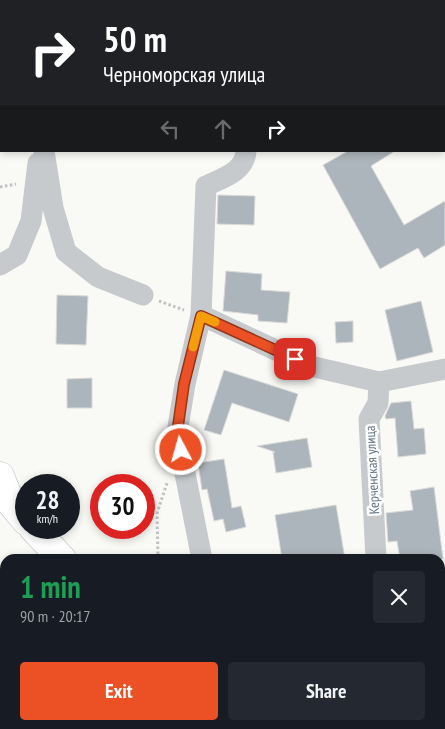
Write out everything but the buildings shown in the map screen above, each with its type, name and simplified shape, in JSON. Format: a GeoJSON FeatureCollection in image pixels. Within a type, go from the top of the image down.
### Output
{"type":"FeatureCollection","features":[{"type":"Feature","properties":{"kind":"main road"},"geometry":{"type":"LineString","coordinates":[[0,476],[11,503],[15,508]]}},
{"type":"Feature","properties":{"kind":"main road"},"geometry":{"type":"LineString","coordinates":[[43,539],[57,554]]}},
{"type":"Feature","properties":{"kind":"street"},"geometry":{"type":"LineString","coordinates":[[0,265],[17,254],[31,221],[42,152]]}},
{"type":"Feature","properties":{"kind":"street"},"geometry":{"type":"LineString","coordinates":[[42,152],[53,208],[66,252],[98,277],[143,294]]}},
{"type":"Feature","properties":{"kind":"street"},"geometry":{"type":"LineString","coordinates":[[201,554],[177,433],[184,384],[201,316],[206,186],[238,170],[246,158],[246,152]]}},
{"type":"Feature","properties":{"kind":"street"},"geometry":{"type":"LineString","coordinates":[[201,316],[310,366],[379,382],[445,369]]}},
{"type":"Feature","properties":{"kind":"street","name":"Керченская улица"},"geometry":{"type":"LineString","coordinates":[[376,554],[369,419],[378,403],[379,382]]}},
{"type":"Feature","properties":{"kind":"path"},"geometry":{"type":"LineString","coordinates":[[143,294],[201,316]]}},
{"type":"Feature","properties":{"kind":"path"},"geometry":{"type":"LineString","coordinates":[[158,554],[157,513],[169,478]]}},
{"type":"Feature","properties":{"kind":"slow traffic"},"geometry":{"type":"LineString","coordinates":[[193,347],[201,316],[215,322]]}},
{"type":"Feature","properties":{"kind":"route"},"geometry":{"type":"LineString","coordinates":[[181,450],[177,433],[184,384],[201,316],[295,359]]}}]}
